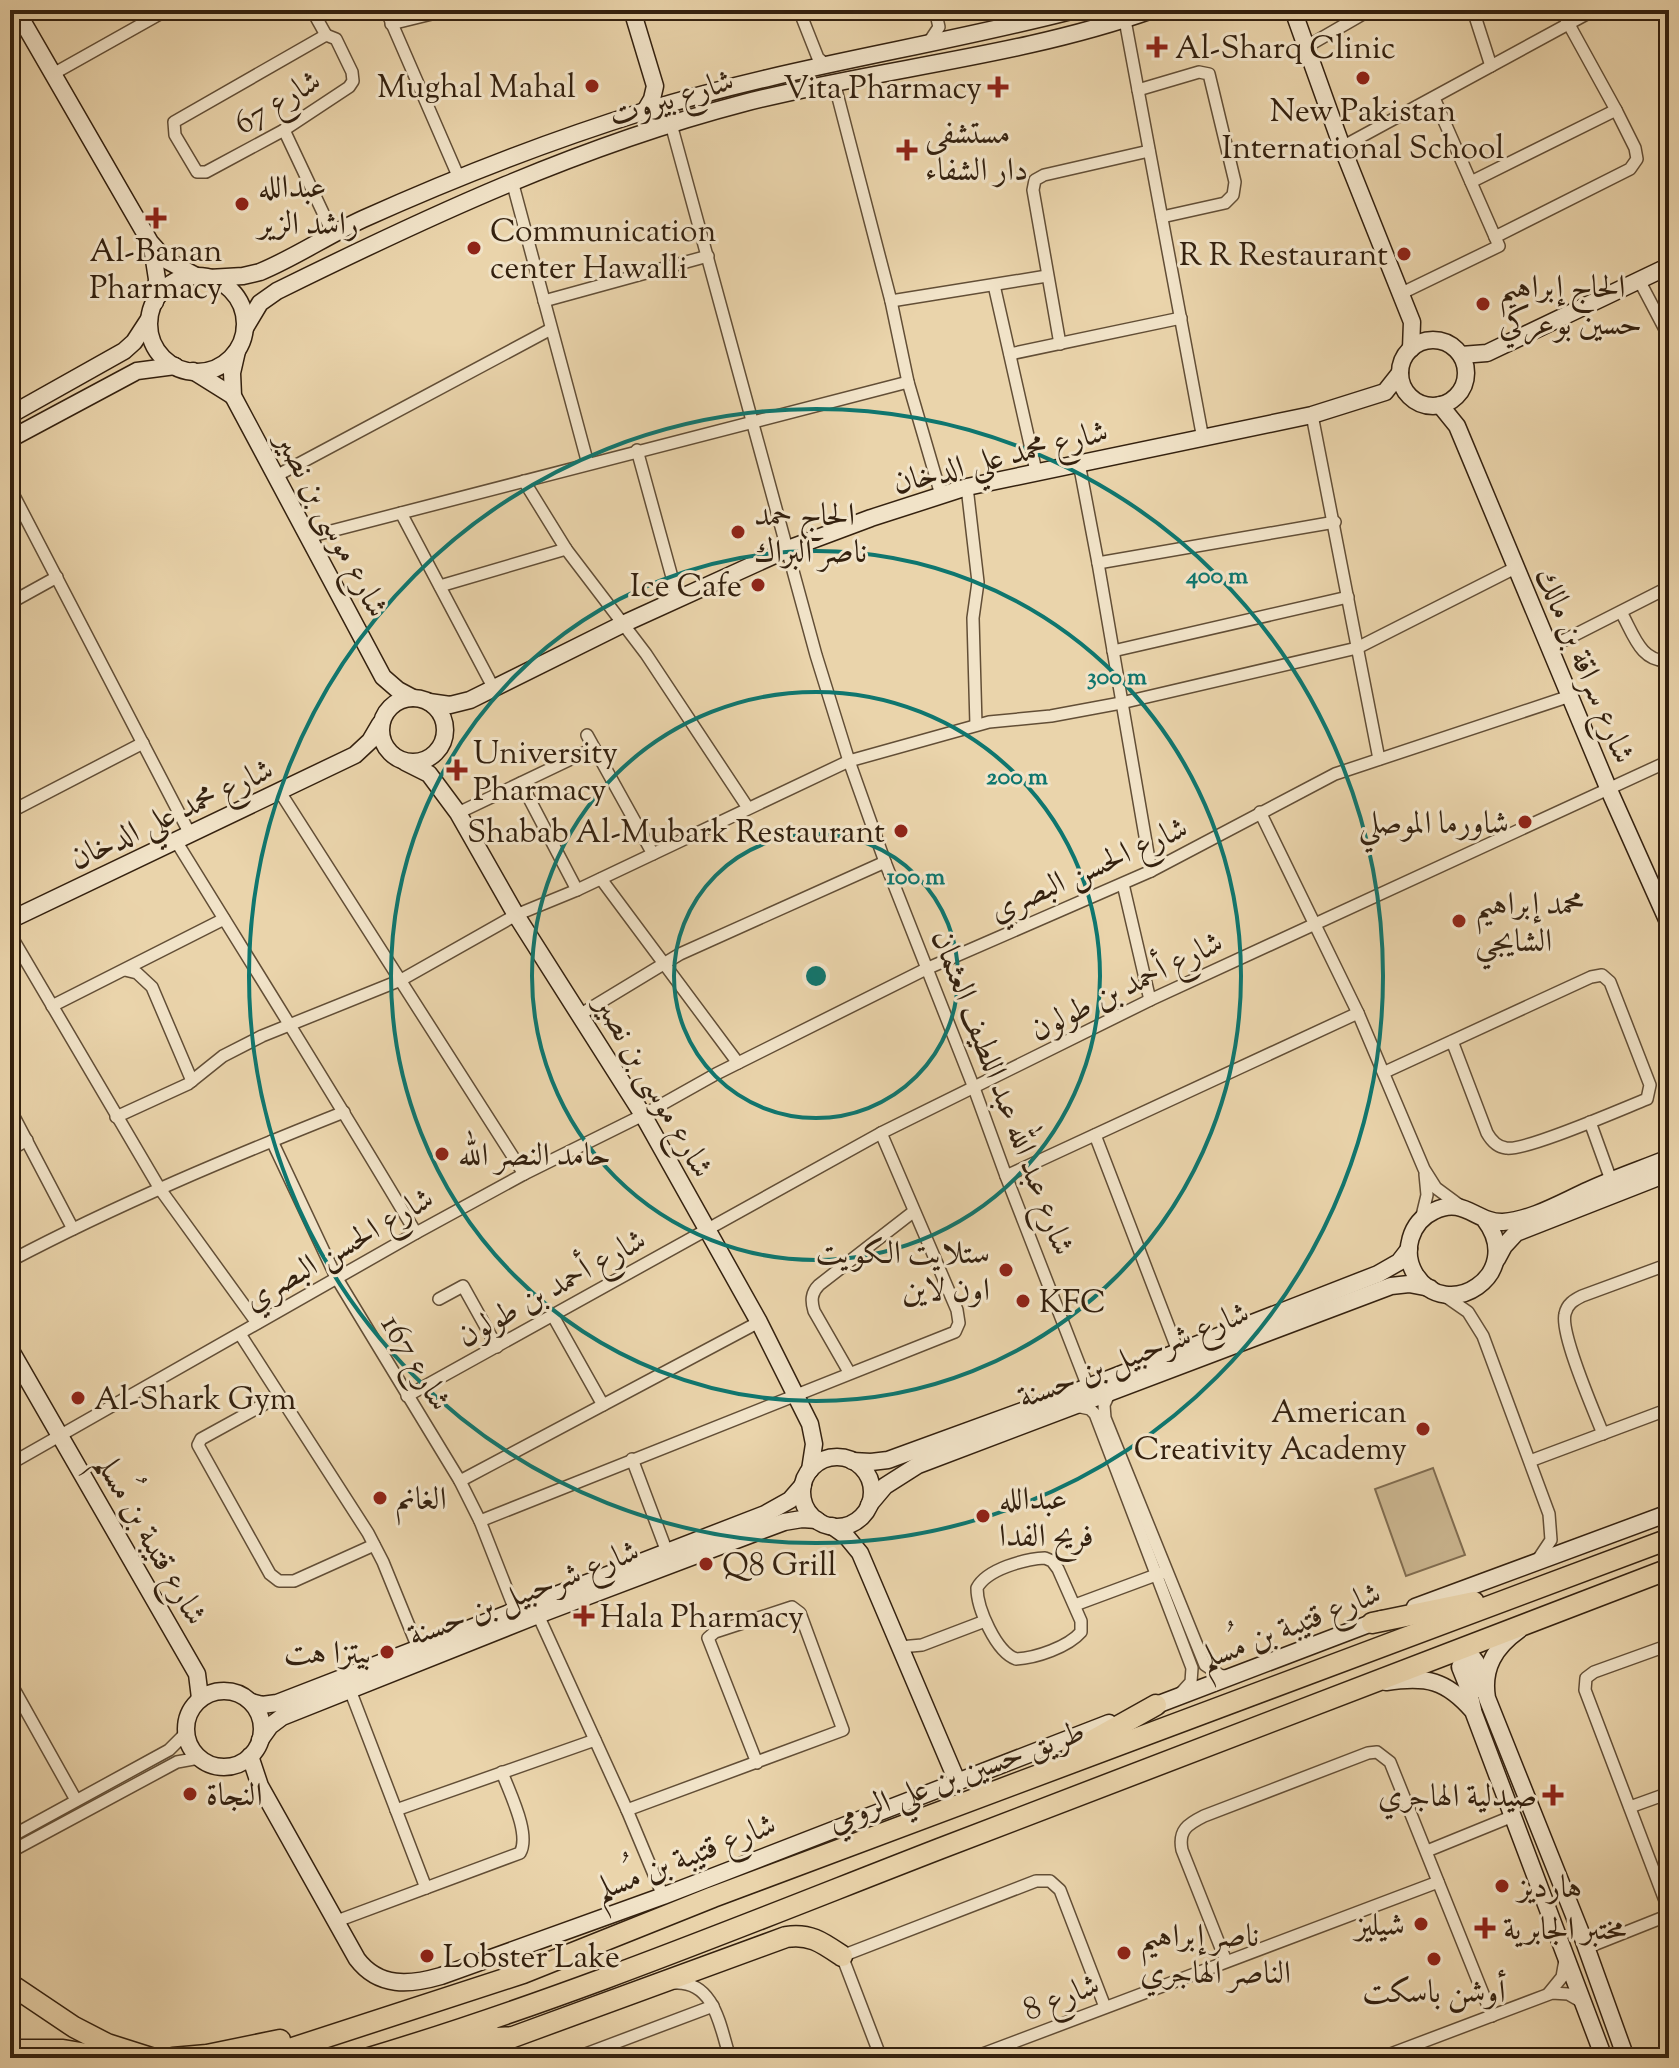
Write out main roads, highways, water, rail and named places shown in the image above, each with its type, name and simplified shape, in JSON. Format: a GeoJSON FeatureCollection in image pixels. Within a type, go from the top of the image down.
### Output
{"type":"FeatureCollection","features":[{"type":"Feature","properties":{"kind":"highway","name":"طريق حسين بن علي الرومي"},"geometry":{"type":"LineString","coordinates":[[262,2058],[523,1973],[713,1897],[1669,1539]]}},
{"type":"Feature","properties":{"kind":"highway","name":"طريق حسين بن علي الرومي"},"geometry":{"type":"LineString","coordinates":[[369,2058],[487,2021],[733,1929],[1669,1569]]}},
{"type":"Feature","properties":{"kind":"highway"},"geometry":{"type":"LineString","coordinates":[[1372,1623],[1541,1588]]}},
{"type":"Feature","properties":{"kind":"highway"},"geometry":{"type":"LineString","coordinates":[[1016,1784],[1156,1705]]}},
{"type":"Feature","properties":{"kind":"highway"},"geometry":{"type":"LineString","coordinates":[[173,2058],[233,2051],[316,2031],[713,1897]]}},
{"type":"Feature","properties":{"kind":"highway"},"geometry":{"type":"LineString","coordinates":[[430,2058],[636,1977],[691,1953],[733,1929]]}},
{"type":"Feature","properties":{"kind":"highway"},"geometry":{"type":"LineString","coordinates":[[479,2039],[513,2037],[786,1937],[812,1937],[842,1956]]}},
{"type":"Feature","properties":{"kind":"highway"},"geometry":{"type":"LineString","coordinates":[[10,1984],[74,2027],[107,2044],[151,2058]]}},
{"type":"Feature","properties":{"kind":"highway"},"geometry":{"type":"LineString","coordinates":[[10,2049],[63,2050],[108,2058]]}},
{"type":"Feature","properties":{"kind":"highway"},"geometry":{"type":"LineString","coordinates":[[10,2049],[15,2058]]}},
{"type":"Feature","properties":{"kind":"highway"},"geometry":{"type":"LineString","coordinates":[[98,2058],[108,2058]]}},
{"type":"Feature","properties":{"kind":"place","name":"Al-Sharq Clinic"},"geometry":{"type":"Point","coordinates":[1157,47]}},
{"type":"Feature","properties":{"kind":"place","name":"New Pakistan International School"},"geometry":{"type":"Point","coordinates":[1363,78]}},
{"type":"Feature","properties":{"kind":"place","name":"Mughal Mahal"},"geometry":{"type":"Point","coordinates":[592,86]}},
{"type":"Feature","properties":{"kind":"place","name":"Vita Pharmacy"},"geometry":{"type":"Point","coordinates":[998,87]}},
{"type":"Feature","properties":{"kind":"place","name":"مستشفى دار الشفاء"},"geometry":{"type":"Point","coordinates":[907,150]}},
{"type":"Feature","properties":{"kind":"place","name":"عبدالله راشد الزير"},"geometry":{"type":"Point","coordinates":[242,204]}},
{"type":"Feature","properties":{"kind":"place","name":"Al-Banan Pharmacy"},"geometry":{"type":"Point","coordinates":[156,218]}},
{"type":"Feature","properties":{"kind":"place","name":"Communication center Hawalli"},"geometry":{"type":"Point","coordinates":[474,248]}},
{"type":"Feature","properties":{"kind":"place","name":"R R Restaurant"},"geometry":{"type":"Point","coordinates":[1404,254]}},
{"type":"Feature","properties":{"kind":"place","name":"الحاج إبراهيم حسين بوعركي"},"geometry":{"type":"Point","coordinates":[1483,304]}},
{"type":"Feature","properties":{"kind":"place","name":"الحاج حمد ناصر البراك"},"geometry":{"type":"Point","coordinates":[738,532]}},
{"type":"Feature","properties":{"kind":"place","name":"Ice Cafe"},"geometry":{"type":"Point","coordinates":[758,585]}},
{"type":"Feature","properties":{"kind":"place","name":"University Pharmacy"},"geometry":{"type":"Point","coordinates":[457,770]}},
{"type":"Feature","properties":{"kind":"place","name":"شاورما الموصلي"},"geometry":{"type":"Point","coordinates":[1525,822]}},
{"type":"Feature","properties":{"kind":"place","name":"Shabab Al-Mubark Restaurant"},"geometry":{"type":"Point","coordinates":[901,831]}},
{"type":"Feature","properties":{"kind":"place","name":"محمد إبراهيم الشايجي"},"geometry":{"type":"Point","coordinates":[1459,921]}},
{"type":"Feature","properties":{"kind":"place","name":"حامد النصر الله"},"geometry":{"type":"Point","coordinates":[442,1154]}},
{"type":"Feature","properties":{"kind":"place","name":"ستلايت الكويت اون لاين"},"geometry":{"type":"Point","coordinates":[1006,1270]}},
{"type":"Feature","properties":{"kind":"place","name":"KFC"},"geometry":{"type":"Point","coordinates":[1023,1301]}},
{"type":"Feature","properties":{"kind":"place","name":"Al-Shark Gym"},"geometry":{"type":"Point","coordinates":[78,1398]}},
{"type":"Feature","properties":{"kind":"place","name":"American Creativity Academy"},"geometry":{"type":"Point","coordinates":[1423,1429]}},
{"type":"Feature","properties":{"kind":"place","name":"الغانم"},"geometry":{"type":"Point","coordinates":[380,1498]}},
{"type":"Feature","properties":{"kind":"place","name":"عبدالله فريح الفدا"},"geometry":{"type":"Point","coordinates":[983,1516]}},
{"type":"Feature","properties":{"kind":"place","name":"Q8 Grill"},"geometry":{"type":"Point","coordinates":[706,1564]}},
{"type":"Feature","properties":{"kind":"place","name":"Hala Pharmacy"},"geometry":{"type":"Point","coordinates":[584,1616]}},
{"type":"Feature","properties":{"kind":"place","name":"بيتزا هت"},"geometry":{"type":"Point","coordinates":[387,1652]}},
{"type":"Feature","properties":{"kind":"place","name":"النجاة"},"geometry":{"type":"Point","coordinates":[190,1794]}},
{"type":"Feature","properties":{"kind":"place","name":"صيدلية الهاجري"},"geometry":{"type":"Point","coordinates":[1553,1795]}},
{"type":"Feature","properties":{"kind":"place","name":"هارديز"},"geometry":{"type":"Point","coordinates":[1502,1886]}},
{"type":"Feature","properties":{"kind":"place","name":"شيليز"},"geometry":{"type":"Point","coordinates":[1421,1924]}},
{"type":"Feature","properties":{"kind":"place","name":"مختبر الجابرية"},"geometry":{"type":"Point","coordinates":[1485,1928]}},
{"type":"Feature","properties":{"kind":"place","name":"ناصر إبراهيم الناصر الهاجري"},"geometry":{"type":"Point","coordinates":[1124,1953]}},
{"type":"Feature","properties":{"kind":"place","name":"Lobster Lake"},"geometry":{"type":"Point","coordinates":[427,1956]}},
{"type":"Feature","properties":{"kind":"place","name":"أوشن باسكت"},"geometry":{"type":"Point","coordinates":[1434,1959]}}]}
